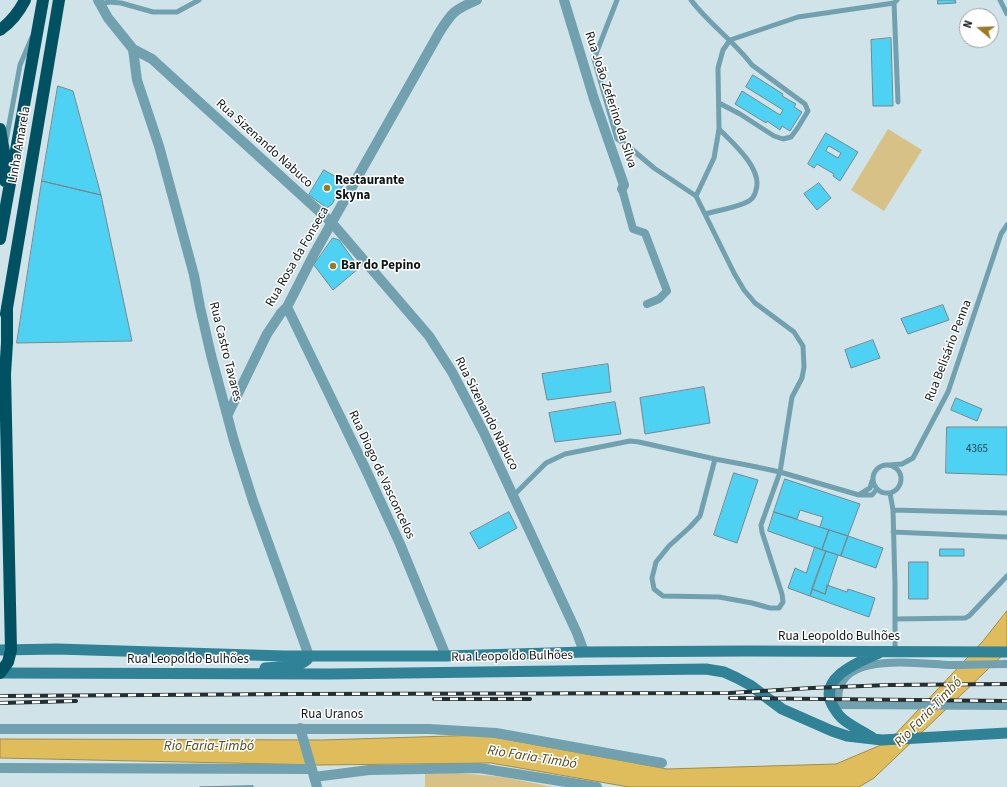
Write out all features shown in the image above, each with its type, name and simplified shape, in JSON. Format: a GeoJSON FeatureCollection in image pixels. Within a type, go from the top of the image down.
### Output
{"type":"FeatureCollection","features":[{"type":"Feature","properties":{"kind":"highway"},"geometry":{"type":"LineString","coordinates":[[0,30],[11,20],[25,0]]}},
{"type":"Feature","properties":{"kind":"highway","name":"Linha Amarela"},"geometry":{"type":"LineString","coordinates":[[0,239],[4,197],[43,0]]}},
{"type":"Feature","properties":{"kind":"highway","name":"Linha Amarela"},"geometry":{"type":"LineString","coordinates":[[0,342],[59,0]]}},
{"type":"Feature","properties":{"kind":"highway"},"geometry":{"type":"LineString","coordinates":[[0,130],[4,152],[4,197]]}},
{"type":"Feature","properties":{"kind":"highway"},"geometry":{"type":"LineString","coordinates":[[0,673],[8,662],[5,650],[5,374],[7,307]]}},
{"type":"Feature","properties":{"kind":"main road","name":"Rua Leopoldo Bulhões"},"geometry":{"type":"LineString","coordinates":[[5,650],[57,649],[309,656],[446,656],[584,652],[747,650],[1007,652]]}},
{"type":"Feature","properties":{"kind":"main road"},"geometry":{"type":"LineString","coordinates":[[882,740],[844,720],[832,706],[829,699],[829,694],[832,684],[842,672],[854,664],[883,651]]}},
{"type":"Feature","properties":{"kind":"main road"},"geometry":{"type":"LineString","coordinates":[[231,674],[256,669],[297,665],[304,662],[309,656]]}},
{"type":"Feature","properties":{"kind":"main road","name":"Rua Leopoldo Bulhões"},"geometry":{"type":"LineString","coordinates":[[0,673],[231,674],[706,669],[724,672],[737,678],[750,685],[776,705],[832,731],[847,736],[882,740],[1007,733]]}},
{"type":"Feature","properties":{"kind":"street","name":"Rua Rosa da Fonseca"},"geometry":{"type":"LineString","coordinates":[[228,414],[267,334],[281,313],[287,307],[332,223],[448,18],[455,10],[477,0]]}},
{"type":"Feature","properties":{"kind":"street","name":"Rua João Zeferino da Silva"},"geometry":{"type":"LineString","coordinates":[[564,0],[594,99],[624,185],[622,189],[633,229],[645,233],[667,291],[659,299],[647,304]]}},
{"type":"Feature","properties":{"kind":"street","name":"Rua Sizenando Nabuco"},"geometry":{"type":"LineString","coordinates":[[99,2],[108,18],[133,49],[152,59],[332,223],[408,311],[433,343],[462,390],[484,433],[577,633],[584,652]]}},
{"type":"Feature","properties":{"kind":"street","name":"Rua Castro Tavares"},"geometry":{"type":"LineString","coordinates":[[133,49],[137,80],[159,146],[194,275],[200,307],[234,440],[253,501],[309,656]]}},
{"type":"Feature","properties":{"kind":"street","name":"Rua Diogo de Vasconcelos"},"geometry":{"type":"LineString","coordinates":[[287,307],[366,470],[446,656]]}},
{"type":"Feature","properties":{"kind":"street"},"geometry":{"type":"LineString","coordinates":[[1006,664],[952,665],[892,662],[873,664],[862,667],[848,675],[840,684],[837,695],[839,704],[1007,706]]}},
{"type":"Feature","properties":{"kind":"street","name":"Rua Uranos"},"geometry":{"type":"LineString","coordinates":[[0,729],[301,733],[429,729],[496,733],[662,763]]}},
{"type":"Feature","properties":{"kind":"street"},"geometry":{"type":"LineString","coordinates":[[301,733],[313,775]]}},
{"type":"Feature","properties":{"kind":"street"},"geometry":{"type":"LineString","coordinates":[[0,768],[313,775],[369,770],[479,768],[593,787]]}},
{"type":"Feature","properties":{"kind":"lane"},"geometry":{"type":"LineString","coordinates":[[99,2],[121,3],[153,12],[177,12],[199,0]]}},
{"type":"Feature","properties":{"kind":"lane"},"geometry":{"type":"LineString","coordinates":[[617,0],[594,59],[617,139],[628,146],[654,168],[696,196],[744,290],[755,303],[794,332],[803,346],[804,367],[802,378],[792,397],[780,472],[761,525],[779,582],[783,602],[781,606],[775,609],[719,597],[663,596],[654,589],[652,573],[656,562],[669,546],[690,528],[700,516],[715,459]]}},
{"type":"Feature","properties":{"kind":"lane"},"geometry":{"type":"LineString","coordinates":[[690,0],[704,16],[730,40],[752,65],[805,104],[808,111],[791,137],[783,139],[774,136],[740,114],[719,103]]}},
{"type":"Feature","properties":{"kind":"lane"},"geometry":{"type":"LineString","coordinates":[[1000,0],[1007,14]]}},
{"type":"Feature","properties":{"kind":"lane"},"geometry":{"type":"LineString","coordinates":[[696,196],[714,158],[719,129],[718,68],[724,50],[730,40],[798,17],[895,1],[898,102]]}},
{"type":"Feature","properties":{"kind":"lane"},"geometry":{"type":"LineString","coordinates":[[4,152],[20,66],[26,48],[40,20]]}},
{"type":"Feature","properties":{"kind":"lane"},"geometry":{"type":"LineString","coordinates":[[705,214],[749,202],[755,196],[757,187],[757,176],[750,163],[719,129]]}},
{"type":"Feature","properties":{"kind":"lane","name":"Rua Belisário Penna"},"geometry":{"type":"LineString","coordinates":[[889,465],[902,464],[913,458],[948,392],[1001,234],[1007,225]]}},
{"type":"Feature","properties":{"kind":"lane"},"geometry":{"type":"LineString","coordinates":[[513,496],[546,463],[555,458],[565,454],[630,441],[651,444],[780,472],[859,495],[872,495],[877,489]]}},
{"type":"Feature","properties":{"kind":"lane"},"geometry":{"type":"LineString","coordinates":[[859,495],[870,488],[873,478],[876,470],[884,465],[889,465],[897,470],[901,479],[898,487],[890,493],[881,492],[877,489],[873,482],[873,478]]}},
{"type":"Feature","properties":{"kind":"lane"},"geometry":{"type":"LineString","coordinates":[[890,493],[893,510],[896,619],[895,651]]}},
{"type":"Feature","properties":{"kind":"lane"},"geometry":{"type":"LineString","coordinates":[[893,510],[1007,513]]}},
{"type":"Feature","properties":{"kind":"lane"},"geometry":{"type":"LineString","coordinates":[[893,532],[1007,537]]}},
{"type":"Feature","properties":{"kind":"lane"},"geometry":{"type":"LineString","coordinates":[[896,619],[965,618],[969,616],[1007,576]]}},
{"type":"Feature","properties":{"kind":"shaded area"},"geometry":{"type":"Polygon","coordinates":[[[888,129],[922,150],[884,211],[851,190],[888,129]]]}},
{"type":"Feature","properties":{"kind":"shaded area"},"geometry":{"type":"Polygon","coordinates":[[[458,773],[504,777],[553,787],[425,787],[425,774],[458,773]]]}},
{"type":"Feature","properties":{"kind":"water","name":"Rio Faria-Timbó"},"geometry":{"type":"Polygon","coordinates":[[[1007,611],[1007,651],[874,778],[859,787],[629,787],[491,763],[320,765],[0,758],[0,739],[322,740],[483,735],[667,769],[836,764],[888,742],[983,641],[1007,611]]]}},
{"type":"Feature","properties":{"kind":"building"},"geometry":{"type":"Polygon","coordinates":[[[938,0],[955,0],[956,3],[938,4],[938,0]]]}},
{"type":"Feature","properties":{"kind":"building"},"geometry":{"type":"Polygon","coordinates":[[[891,38],[893,106],[873,106],[871,40],[891,38]]]}},
{"type":"Feature","properties":{"kind":"building"},"geometry":{"type":"Polygon","coordinates":[[[753,75],[783,94],[782,96],[796,104],[794,107],[802,112],[790,131],[782,126],[780,130],[767,121],[766,123],[735,104],[742,91],[780,115],[783,110],[746,87],[753,75]]]}},
{"type":"Feature","properties":{"kind":"building"},"geometry":{"type":"Polygon","coordinates":[[[58,86],[73,91],[101,195],[42,181],[58,86]]]}},
{"type":"Feature","properties":{"kind":"building"},"geometry":{"type":"Polygon","coordinates":[[[826,133],[858,152],[840,181],[833,176],[834,174],[817,164],[814,168],[808,164],[826,133]],[[829,146],[826,151],[838,158],[841,153],[829,146]]]}},
{"type":"Feature","properties":{"kind":"building","name":"Restaurante Skyna"},"geometry":{"type":"Polygon","coordinates":[[[324,170],[345,182],[332,204],[327,208],[309,195],[324,170]]]}},
{"type":"Feature","properties":{"kind":"building"},"geometry":{"type":"Polygon","coordinates":[[[42,181],[101,195],[132,341],[17,343],[42,181]]]}},
{"type":"Feature","properties":{"kind":"building"},"geometry":{"type":"Polygon","coordinates":[[[819,183],[831,198],[817,210],[804,194],[819,183]]]}},
{"type":"Feature","properties":{"kind":"building"},"geometry":{"type":"Polygon","coordinates":[[[333,238],[339,240],[359,268],[333,290],[314,265],[333,238]]]}},
{"type":"Feature","properties":{"kind":"building"},"geometry":{"type":"Polygon","coordinates":[[[943,305],[949,320],[908,334],[901,319],[943,305]]]}},
{"type":"Feature","properties":{"kind":"building"},"geometry":{"type":"Polygon","coordinates":[[[873,340],[880,358],[851,368],[845,350],[873,340]]]}},
{"type":"Feature","properties":{"kind":"building"},"geometry":{"type":"Polygon","coordinates":[[[608,364],[611,392],[547,400],[542,374],[608,364]]]}},
{"type":"Feature","properties":{"kind":"building"},"geometry":{"type":"Polygon","coordinates":[[[704,387],[710,423],[645,434],[640,398],[704,387]]]}},
{"type":"Feature","properties":{"kind":"building"},"geometry":{"type":"Polygon","coordinates":[[[956,398],[982,409],[977,421],[951,410],[956,398]]]}},
{"type":"Feature","properties":{"kind":"building"},"geometry":{"type":"Polygon","coordinates":[[[615,402],[621,434],[555,442],[549,413],[615,402]]]}},
{"type":"Feature","properties":{"kind":"building"},"geometry":{"type":"Polygon","coordinates":[[[947,427],[1007,427],[1007,475],[946,473],[947,427]]]}},
{"type":"Feature","properties":{"kind":"building"},"geometry":{"type":"Polygon","coordinates":[[[734,473],[758,480],[737,543],[714,535],[734,473]]]}},
{"type":"Feature","properties":{"kind":"building"},"geometry":{"type":"Polygon","coordinates":[[[785,479],[860,504],[848,536],[820,527],[823,517],[800,510],[797,519],[774,512],[785,479]]]}},
{"type":"Feature","properties":{"kind":"building"},"geometry":{"type":"Polygon","coordinates":[[[509,512],[517,528],[479,549],[470,533],[509,512]]]}},
{"type":"Feature","properties":{"kind":"building"},"geometry":{"type":"Polygon","coordinates":[[[774,512],[829,530],[822,550],[768,531],[774,512]]]}},
{"type":"Feature","properties":{"kind":"building"},"geometry":{"type":"Polygon","coordinates":[[[829,530],[848,536],[841,556],[822,550],[829,530]]]}},
{"type":"Feature","properties":{"kind":"building"},"geometry":{"type":"Polygon","coordinates":[[[848,536],[883,548],[876,568],[841,556],[848,536]]]}},
{"type":"Feature","properties":{"kind":"building"},"geometry":{"type":"Polygon","coordinates":[[[815,547],[826,551],[810,596],[788,588],[795,568],[806,573],[815,547]]]}},
{"type":"Feature","properties":{"kind":"building"},"geometry":{"type":"Polygon","coordinates":[[[940,549],[964,549],[964,556],[940,556],[940,549]]]}},
{"type":"Feature","properties":{"kind":"building"},"geometry":{"type":"Polygon","coordinates":[[[826,551],[838,555],[825,594],[812,589],[826,551]]]}},
{"type":"Feature","properties":{"kind":"building"},"geometry":{"type":"Polygon","coordinates":[[[909,562],[928,562],[928,599],[909,599],[909,562]]]}},
{"type":"Feature","properties":{"kind":"building"},"geometry":{"type":"Polygon","coordinates":[[[827,585],[847,592],[848,589],[875,598],[869,617],[810,596],[812,589],[825,594],[827,585]]]}},
{"type":"Feature","properties":{"kind":"building"},"geometry":{"type":"Polygon","coordinates":[[[253,786],[253,787],[200,787],[253,786]]]}},
{"type":"Feature","properties":{"kind":"railway"},"geometry":{"type":"LineString","coordinates":[[0,696],[730,693],[889,685],[1007,684]]}},
{"type":"Feature","properties":{"kind":"railway"},"geometry":{"type":"LineString","coordinates":[[730,698],[1007,701]]}},
{"type":"Feature","properties":{"kind":"railway"},"geometry":{"type":"LineString","coordinates":[[434,699],[530,699]]}},
{"type":"Feature","properties":{"kind":"railway"},"geometry":{"type":"LineString","coordinates":[[0,703],[76,701]]}},
{"type":"Feature","properties":{"kind":"place","name":"Restaurante Skyna"},"geometry":{"type":"Point","coordinates":[327,188]}},
{"type":"Feature","properties":{"kind":"place","name":"Bar do Pepino"},"geometry":{"type":"Point","coordinates":[333,266]}}]}
